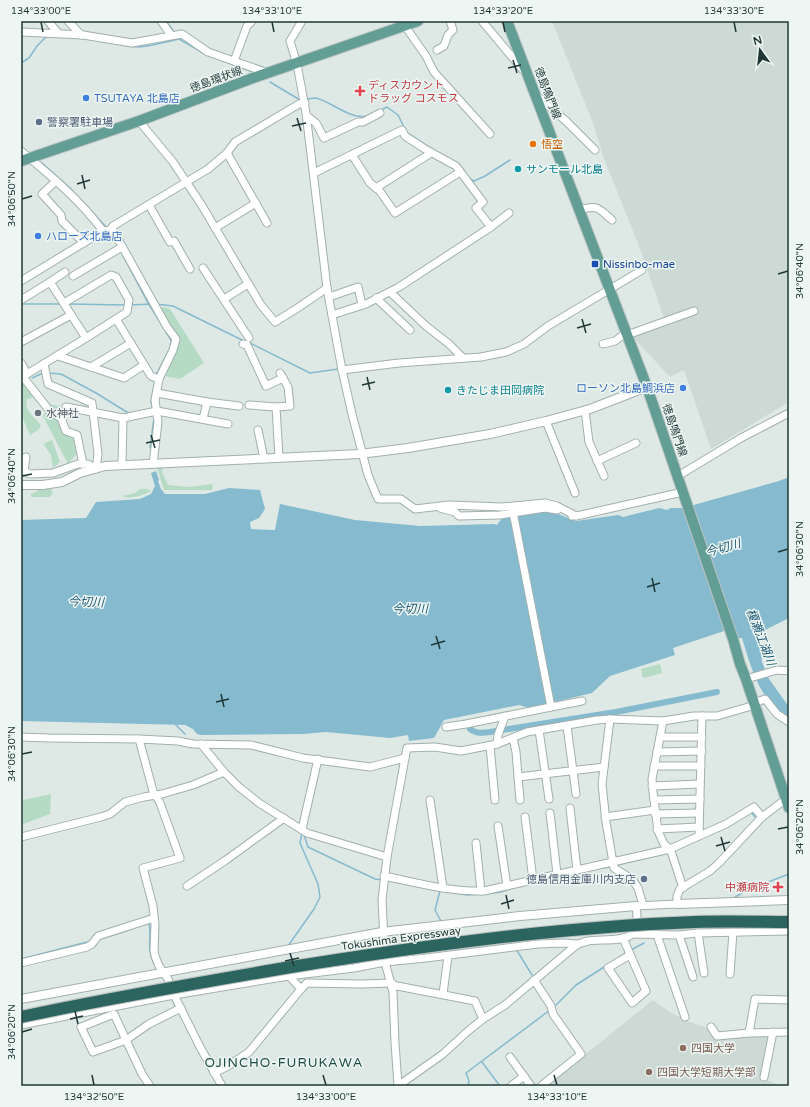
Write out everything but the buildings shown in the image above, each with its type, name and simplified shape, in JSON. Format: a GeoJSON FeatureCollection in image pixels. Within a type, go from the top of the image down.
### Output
{"type":"FeatureCollection","features":[{"type":"Feature","properties":{"kind":"highway","name":"Tokushima Expressway"},"geometry":{"type":"LineString","coordinates":[[21,1017],[127,995],[429,946],[627,926],[696,922],[789,922]]}},
{"type":"Feature","properties":{"kind":"main road","name":"徳島環状線"},"geometry":{"type":"LineString","coordinates":[[25,159],[418,21]]}},
{"type":"Feature","properties":{"kind":"main road","name":"徳島鳴門線"},"geometry":{"type":"LineString","coordinates":[[507,21],[648,387],[733,639],[740,664],[749,678],[754,704],[788,804]]}},
{"type":"Feature","properties":{"kind":"street"},"geometry":{"type":"LineString","coordinates":[[48,21],[58,33]]}},
{"type":"Feature","properties":{"kind":"street"},"geometry":{"type":"LineString","coordinates":[[68,21],[81,35]]}},
{"type":"Feature","properties":{"kind":"street"},"geometry":{"type":"LineString","coordinates":[[160,21],[171,35]]}},
{"type":"Feature","properties":{"kind":"street"},"geometry":{"type":"LineString","coordinates":[[234,61],[247,26],[252,21]]}},
{"type":"Feature","properties":{"kind":"street"},"geometry":{"type":"LineString","coordinates":[[437,50],[444,46],[448,35],[453,30],[450,21]]}},
{"type":"Feature","properties":{"kind":"street"},"geometry":{"type":"LineString","coordinates":[[482,21],[528,75]]}},
{"type":"Feature","properties":{"kind":"street"},"geometry":{"type":"LineString","coordinates":[[300,22],[290,41],[297,64],[307,116],[328,297],[352,414],[368,475],[378,498],[401,499],[415,509],[450,505],[502,506],[545,503],[557,506],[576,516]]}},
{"type":"Feature","properties":{"kind":"street"},"geometry":{"type":"LineString","coordinates":[[405,26],[426,56],[434,72],[490,134]]}},
{"type":"Feature","properties":{"kind":"street"},"geometry":{"type":"LineString","coordinates":[[21,32],[81,35],[132,44],[182,34],[208,52],[269,73]]}},
{"type":"Feature","properties":{"kind":"street"},"geometry":{"type":"LineString","coordinates":[[536,95],[566,121],[595,150]]}},
{"type":"Feature","properties":{"kind":"street"},"geometry":{"type":"LineString","coordinates":[[21,281],[208,169],[227,153],[235,142],[299,104],[305,103]]}},
{"type":"Feature","properties":{"kind":"street"},"geometry":{"type":"LineString","coordinates":[[307,116],[316,124],[324,138],[380,113]]}},
{"type":"Feature","properties":{"kind":"street"},"geometry":{"type":"LineString","coordinates":[[139,120],[173,162],[215,228],[261,306],[275,322],[327,288]]}},
{"type":"Feature","properties":{"kind":"street"},"geometry":{"type":"LineString","coordinates":[[314,173],[402,130],[405,136],[431,153],[456,166],[460,172],[470,179],[483,202],[476,208],[491,227]]}},
{"type":"Feature","properties":{"kind":"street"},"geometry":{"type":"LineString","coordinates":[[21,151],[25,159],[56,181],[106,230],[113,230],[167,326],[176,339],[173,350],[160,379],[155,400],[158,422],[153,464]]}},
{"type":"Feature","properties":{"kind":"street"},"geometry":{"type":"LineString","coordinates":[[227,153],[267,223]]}},
{"type":"Feature","properties":{"kind":"street"},"geometry":{"type":"LineString","coordinates":[[376,188],[431,153]]}},
{"type":"Feature","properties":{"kind":"street"},"geometry":{"type":"LineString","coordinates":[[352,155],[370,183],[379,190],[395,214],[460,172]]}},
{"type":"Feature","properties":{"kind":"street"},"geometry":{"type":"LineString","coordinates":[[56,181],[42,194],[61,215],[62,220],[84,243]]}},
{"type":"Feature","properties":{"kind":"street"},"geometry":{"type":"LineString","coordinates":[[215,228],[256,204]]}},
{"type":"Feature","properties":{"kind":"street"},"geometry":{"type":"LineString","coordinates":[[149,205],[170,242],[174,241],[190,269]]}},
{"type":"Feature","properties":{"kind":"street"},"geometry":{"type":"LineString","coordinates":[[580,210],[591,206],[612,220]]}},
{"type":"Feature","properties":{"kind":"street"},"geometry":{"type":"LineString","coordinates":[[332,315],[362,305],[390,292],[491,227],[509,213]]}},
{"type":"Feature","properties":{"kind":"street"},"geometry":{"type":"LineString","coordinates":[[73,276],[122,247]]}},
{"type":"Feature","properties":{"kind":"street"},"geometry":{"type":"LineString","coordinates":[[203,268],[224,299],[246,341],[266,386],[281,375],[288,387],[290,406],[276,407],[249,405]]}},
{"type":"Feature","properties":{"kind":"street"},"geometry":{"type":"LineString","coordinates":[[342,370],[399,362],[463,358],[506,352],[524,344],[548,326],[611,290],[642,270]]}},
{"type":"Feature","properties":{"kind":"street"},"geometry":{"type":"LineString","coordinates":[[21,300],[65,272]]}},
{"type":"Feature","properties":{"kind":"street"},"geometry":{"type":"LineString","coordinates":[[64,304],[111,275],[116,277],[129,300],[127,312],[23,377],[44,405],[61,418],[66,431],[77,435],[83,464]]}},
{"type":"Feature","properties":{"kind":"street"},"geometry":{"type":"LineString","coordinates":[[50,282],[86,338]]}},
{"type":"Feature","properties":{"kind":"street"},"geometry":{"type":"LineString","coordinates":[[224,299],[248,284]]}},
{"type":"Feature","properties":{"kind":"street"},"geometry":{"type":"LineString","coordinates":[[328,297],[358,287],[362,305]]}},
{"type":"Feature","properties":{"kind":"street"},"geometry":{"type":"LineString","coordinates":[[390,292],[463,358]]}},
{"type":"Feature","properties":{"kind":"street"},"geometry":{"type":"LineString","coordinates":[[376,298],[410,330]]}},
{"type":"Feature","properties":{"kind":"street"},"geometry":{"type":"LineString","coordinates":[[396,317],[407,308]]}},
{"type":"Feature","properties":{"kind":"street"},"geometry":{"type":"LineString","coordinates":[[603,344],[615,343],[627,333],[694,311]]}},
{"type":"Feature","properties":{"kind":"street"},"geometry":{"type":"LineString","coordinates":[[21,342],[71,315]]}},
{"type":"Feature","properties":{"kind":"street"},"geometry":{"type":"LineString","coordinates":[[116,319],[151,376],[160,379]]}},
{"type":"Feature","properties":{"kind":"street"},"geometry":{"type":"LineString","coordinates":[[91,367],[130,343]]}},
{"type":"Feature","properties":{"kind":"street"},"geometry":{"type":"LineString","coordinates":[[58,356],[124,378],[144,365]]}},
{"type":"Feature","properties":{"kind":"street"},"geometry":{"type":"LineString","coordinates":[[21,363],[27,374]]}},
{"type":"Feature","properties":{"kind":"street"},"geometry":{"type":"LineString","coordinates":[[44,364],[48,384],[92,403],[98,454],[96,469]]}},
{"type":"Feature","properties":{"kind":"street"},"geometry":{"type":"LineString","coordinates":[[21,484],[42,485],[62,482],[80,473],[105,466],[362,454],[408,448],[490,434],[546,421],[584,410],[648,387]]}},
{"type":"Feature","properties":{"kind":"street"},"geometry":{"type":"LineString","coordinates":[[157,392],[207,402],[239,406]]}},
{"type":"Feature","properties":{"kind":"street"},"geometry":{"type":"LineString","coordinates":[[203,419],[207,402]]}},
{"type":"Feature","properties":{"kind":"street"},"geometry":{"type":"LineString","coordinates":[[66,407],[123,418],[157,411],[228,424]]}},
{"type":"Feature","properties":{"kind":"street"},"geometry":{"type":"LineString","coordinates":[[276,407],[279,458]]}},
{"type":"Feature","properties":{"kind":"street"},"geometry":{"type":"LineString","coordinates":[[584,410],[588,442],[604,476]]}},
{"type":"Feature","properties":{"kind":"street"},"geometry":{"type":"LineString","coordinates":[[678,476],[741,438],[789,413]]}},
{"type":"Feature","properties":{"kind":"street"},"geometry":{"type":"LineString","coordinates":[[122,465],[123,418]]}},
{"type":"Feature","properties":{"kind":"street"},"geometry":{"type":"LineString","coordinates":[[546,421],[575,493]]}},
{"type":"Feature","properties":{"kind":"street"},"geometry":{"type":"LineString","coordinates":[[258,430],[264,459]]}},
{"type":"Feature","properties":{"kind":"street"},"geometry":{"type":"LineString","coordinates":[[597,461],[636,443]]}},
{"type":"Feature","properties":{"kind":"street"},"geometry":{"type":"LineString","coordinates":[[26,457],[24,471],[30,474],[53,473],[78,464],[88,464],[96,469]]}},
{"type":"Feature","properties":{"kind":"street"},"geometry":{"type":"LineString","coordinates":[[437,507],[455,512],[459,516],[513,514],[549,508],[569,516],[576,516],[684,493]]}},
{"type":"Feature","properties":{"kind":"street"},"geometry":{"type":"LineString","coordinates":[[513,514],[550,705]]}},
{"type":"Feature","properties":{"kind":"street"},"geometry":{"type":"LineString","coordinates":[[749,678],[776,670],[789,671]]}},
{"type":"Feature","properties":{"kind":"street"},"geometry":{"type":"LineString","coordinates":[[789,722],[777,714],[765,699],[724,715],[694,716],[663,721],[610,719],[526,732],[494,745],[461,750],[435,747],[407,748],[387,857],[382,900],[384,962],[392,984],[398,1085],[443,1054],[483,1019],[504,1005],[566,952],[579,944],[587,941],[623,938],[632,934],[678,935],[698,933],[789,931]]}},
{"type":"Feature","properties":{"kind":"street"},"geometry":{"type":"LineString","coordinates":[[446,726],[466,724],[550,705],[582,700]]}},
{"type":"Feature","properties":{"kind":"street"},"geometry":{"type":"LineString","coordinates":[[495,800],[494,745],[505,716]]}},
{"type":"Feature","properties":{"kind":"street"},"geometry":{"type":"LineString","coordinates":[[699,835],[702,716]]}},
{"type":"Feature","properties":{"kind":"street"},"geometry":{"type":"LineString","coordinates":[[610,719],[602,784],[608,816],[613,865],[632,879],[638,888],[640,906],[635,930],[632,934]]}},
{"type":"Feature","properties":{"kind":"street"},"geometry":{"type":"LineString","coordinates":[[663,721],[652,779],[657,829],[664,844],[671,851],[683,888]]}},
{"type":"Feature","properties":{"kind":"street"},"geometry":{"type":"LineString","coordinates":[[567,726],[576,794]]}},
{"type":"Feature","properties":{"kind":"street"},"geometry":{"type":"LineString","coordinates":[[539,730],[549,799]]}},
{"type":"Feature","properties":{"kind":"street"},"geometry":{"type":"LineString","coordinates":[[660,736],[702,737]]}},
{"type":"Feature","properties":{"kind":"street"},"geometry":{"type":"LineString","coordinates":[[21,737],[139,739],[201,744],[251,745],[303,758],[370,767],[405,758]]}},
{"type":"Feature","properties":{"kind":"street"},"geometry":{"type":"LineString","coordinates":[[513,738],[516,752],[520,800]]}},
{"type":"Feature","properties":{"kind":"street"},"geometry":{"type":"LineString","coordinates":[[139,739],[153,791],[160,803],[180,858],[143,868],[153,906],[154,950],[159,966],[168,978],[174,995],[214,1073],[218,1085]]}},
{"type":"Feature","properties":{"kind":"street"},"geometry":{"type":"LineString","coordinates":[[201,744],[222,773],[282,819],[313,835],[387,857]]}},
{"type":"Feature","properties":{"kind":"street"},"geometry":{"type":"LineString","coordinates":[[657,752],[702,751]]}},
{"type":"Feature","properties":{"kind":"street"},"geometry":{"type":"LineString","coordinates":[[302,829],[318,759]]}},
{"type":"Feature","properties":{"kind":"street"},"geometry":{"type":"LineString","coordinates":[[654,766],[701,766]]}},
{"type":"Feature","properties":{"kind":"street"},"geometry":{"type":"LineString","coordinates":[[518,776],[604,767]]}},
{"type":"Feature","properties":{"kind":"street"},"geometry":{"type":"LineString","coordinates":[[21,837],[101,817],[110,814],[125,802],[162,794],[193,785],[222,773]]}},
{"type":"Feature","properties":{"kind":"street"},"geometry":{"type":"LineString","coordinates":[[652,786],[700,784]]}},
{"type":"Feature","properties":{"kind":"street"},"geometry":{"type":"LineString","coordinates":[[654,800],[700,799]]}},
{"type":"Feature","properties":{"kind":"street"},"geometry":{"type":"LineString","coordinates":[[430,800],[443,888]]}},
{"type":"Feature","properties":{"kind":"street"},"geometry":{"type":"LineString","coordinates":[[677,904],[677,896],[680,889],[710,871],[762,817],[788,804]]}},
{"type":"Feature","properties":{"kind":"street"},"geometry":{"type":"LineString","coordinates":[[384,879],[465,892],[481,891],[577,870],[613,865],[671,851],[699,835],[726,824],[754,807],[762,817]]}},
{"type":"Feature","properties":{"kind":"street"},"geometry":{"type":"LineString","coordinates":[[570,808],[577,870]]}},
{"type":"Feature","properties":{"kind":"street"},"geometry":{"type":"LineString","coordinates":[[608,816],[655,812],[699,813]]}},
{"type":"Feature","properties":{"kind":"street"},"geometry":{"type":"LineString","coordinates":[[550,813],[557,874]]}},
{"type":"Feature","properties":{"kind":"street"},"geometry":{"type":"LineString","coordinates":[[524,817],[533,880]]}},
{"type":"Feature","properties":{"kind":"street"},"geometry":{"type":"LineString","coordinates":[[187,886],[226,860],[282,819]]}},
{"type":"Feature","properties":{"kind":"street"},"geometry":{"type":"LineString","coordinates":[[498,826],[507,886]]}},
{"type":"Feature","properties":{"kind":"street"},"geometry":{"type":"LineString","coordinates":[[657,829],[699,827]]}},
{"type":"Feature","properties":{"kind":"street"},"geometry":{"type":"LineString","coordinates":[[476,843],[481,891]]}},
{"type":"Feature","properties":{"kind":"street"},"geometry":{"type":"LineString","coordinates":[[21,999],[382,932],[442,924],[640,906],[789,900]]}},
{"type":"Feature","properties":{"kind":"street"},"geometry":{"type":"LineString","coordinates":[[21,963],[87,947],[95,941],[98,936],[154,918]]}},
{"type":"Feature","properties":{"kind":"street"},"geometry":{"type":"LineString","coordinates":[[730,974],[733,932]]}},
{"type":"Feature","properties":{"kind":"street"},"geometry":{"type":"LineString","coordinates":[[698,933],[704,973]]}},
{"type":"Feature","properties":{"kind":"street"},"geometry":{"type":"LineString","coordinates":[[657,935],[684,1017]]}},
{"type":"Feature","properties":{"kind":"street"},"geometry":{"type":"LineString","coordinates":[[678,935],[693,977]]}},
{"type":"Feature","properties":{"kind":"street"},"geometry":{"type":"LineString","coordinates":[[623,938],[646,991],[632,1003],[608,968],[629,952]]}},
{"type":"Feature","properties":{"kind":"street"},"geometry":{"type":"LineString","coordinates":[[21,1025],[174,995],[289,976],[354,968],[384,962],[448,956],[514,947],[563,943],[579,944]]}},
{"type":"Feature","properties":{"kind":"street"},"geometry":{"type":"LineString","coordinates":[[442,994],[448,956]]}},
{"type":"Feature","properties":{"kind":"street"},"geometry":{"type":"LineString","coordinates":[[289,976],[301,989]]}},
{"type":"Feature","properties":{"kind":"street"},"geometry":{"type":"LineString","coordinates":[[534,980],[552,1009],[553,1014],[581,1054],[541,1086]]}},
{"type":"Feature","properties":{"kind":"street"},"geometry":{"type":"LineString","coordinates":[[214,1073],[228,1066],[248,1052],[301,989],[308,983],[392,984],[442,994],[475,1001],[483,1019]]}},
{"type":"Feature","properties":{"kind":"street"},"geometry":{"type":"LineString","coordinates":[[749,1033],[755,999],[789,1000]]}},
{"type":"Feature","properties":{"kind":"street"},"geometry":{"type":"LineString","coordinates":[[150,1086],[142,1074],[126,1040],[114,1014],[81,1027],[93,1052],[126,1040],[149,1024],[181,1008]]}},
{"type":"Feature","properties":{"kind":"street"},"geometry":{"type":"LineString","coordinates":[[710,1027],[717,1036],[749,1033],[789,1032]]}},
{"type":"Feature","properties":{"kind":"street"},"geometry":{"type":"LineString","coordinates":[[764,1077],[773,1032]]}},
{"type":"Feature","properties":{"kind":"street"},"geometry":{"type":"LineString","coordinates":[[510,1057],[531,1086]]}},
{"type":"Feature","properties":{"kind":"street"},"geometry":{"type":"LineString","coordinates":[[511,1086],[524,1076]]}},
{"type":"Feature","properties":{"kind":"shaded area"},"geometry":{"type":"Polygon","coordinates":[[[552,21],[789,21],[789,402],[711,449],[684,370],[670,377],[632,336],[664,318],[639,246],[603,156],[593,123],[552,21]]]}},
{"type":"Feature","properties":{"kind":"shaded area","name":"四国大学"},"geometry":{"type":"Polygon","coordinates":[[[653,1000],[671,1013],[683,1018],[684,1020],[710,1029],[723,1038],[775,1035],[767,1080],[781,1086],[546,1086],[653,1000]]]}},
{"type":"Feature","properties":{"kind":"green space"},"geometry":{"type":"Polygon","coordinates":[[[164,307],[170,309],[204,363],[180,379],[164,376],[178,339],[167,323],[160,309],[164,307]]]}},
{"type":"Feature","properties":{"kind":"green space"},"geometry":{"type":"Polygon","coordinates":[[[21,378],[37,399],[36,402],[33,397],[26,400],[26,405],[29,412],[41,426],[30,435],[21,414],[21,378]]]}},
{"type":"Feature","properties":{"kind":"green space"},"geometry":{"type":"Polygon","coordinates":[[[42,402],[65,408],[66,421],[78,452],[68,464],[43,416],[46,411],[42,402]]]}},
{"type":"Feature","properties":{"kind":"green space"},"geometry":{"type":"Polygon","coordinates":[[[52,440],[60,462],[53,468],[51,455],[44,445],[52,440]]]}},
{"type":"Feature","properties":{"kind":"green space"},"geometry":{"type":"Polygon","coordinates":[[[163,467],[162,472],[168,485],[189,487],[213,484],[212,490],[164,490],[157,468],[163,467]]]}},
{"type":"Feature","properties":{"kind":"green space"},"geometry":{"type":"Polygon","coordinates":[[[50,487],[53,493],[50,497],[31,497],[31,494],[40,488],[50,487]]]}},
{"type":"Feature","properties":{"kind":"green space"},"geometry":{"type":"Polygon","coordinates":[[[140,489],[147,489],[151,491],[133,497],[122,496],[135,493],[140,489]]]}},
{"type":"Feature","properties":{"kind":"green space"},"geometry":{"type":"Polygon","coordinates":[[[660,664],[662,673],[643,678],[641,669],[660,664]]]}},
{"type":"Feature","properties":{"kind":"green space"},"geometry":{"type":"Polygon","coordinates":[[[51,794],[50,814],[21,825],[21,802],[23,800],[51,794]]]}},
{"type":"Feature","properties":{"kind":"water"},"geometry":{"type":"Polygon","coordinates":[[[156,471],[161,489],[165,494],[205,494],[229,488],[260,490],[265,509],[259,518],[250,522],[251,529],[275,530],[280,504],[355,520],[420,526],[497,525],[502,518],[544,512],[553,512],[576,521],[618,515],[623,517],[659,508],[667,510],[671,508],[683,508],[789,477],[789,618],[767,629],[762,635],[760,645],[762,662],[769,679],[789,707],[789,720],[775,708],[762,691],[747,656],[742,638],[737,638],[724,631],[673,648],[675,655],[610,676],[592,693],[529,708],[519,705],[444,720],[434,738],[409,741],[408,735],[390,738],[326,732],[303,734],[201,735],[197,734],[193,729],[185,725],[21,721],[21,520],[86,518],[96,502],[140,499],[151,494],[155,486],[151,473],[156,471]]]}},
{"type":"Feature","properties":{"kind":"waterway"},"geometry":{"type":"LineString","coordinates":[[166,21],[174,32]]}},
{"type":"Feature","properties":{"kind":"waterway"},"geometry":{"type":"LineString","coordinates":[[21,63],[29,58],[37,46],[47,36]]}},
{"type":"Feature","properties":{"kind":"waterway"},"geometry":{"type":"LineString","coordinates":[[126,46],[146,46],[179,39],[205,54],[253,72]]}},
{"type":"Feature","properties":{"kind":"waterway"},"geometry":{"type":"LineString","coordinates":[[270,82],[300,100]]}},
{"type":"Feature","properties":{"kind":"waterway"},"geometry":{"type":"LineString","coordinates":[[306,99],[316,98],[347,113],[366,116]]}},
{"type":"Feature","properties":{"kind":"waterway"},"geometry":{"type":"LineString","coordinates":[[381,110],[387,107],[398,115],[404,127]]}},
{"type":"Feature","properties":{"kind":"waterway"},"geometry":{"type":"LineString","coordinates":[[406,132],[432,149]]}},
{"type":"Feature","properties":{"kind":"waterway"},"geometry":{"type":"LineString","coordinates":[[470,179],[474,181],[485,176],[510,160]]}},
{"type":"Feature","properties":{"kind":"waterway"},"geometry":{"type":"LineString","coordinates":[[42,163],[70,188],[107,228]]}},
{"type":"Feature","properties":{"kind":"waterway"},"geometry":{"type":"LineString","coordinates":[[120,250],[148,303],[162,325]]}},
{"type":"Feature","properties":{"kind":"waterway"},"geometry":{"type":"LineString","coordinates":[[21,304],[60,304]]}},
{"type":"Feature","properties":{"kind":"waterway"},"geometry":{"type":"LineString","coordinates":[[68,304],[126,305]]}},
{"type":"Feature","properties":{"kind":"waterway"},"geometry":{"type":"LineString","coordinates":[[130,305],[152,304]]}},
{"type":"Feature","properties":{"kind":"waterway"},"geometry":{"type":"LineString","coordinates":[[156,304],[173,306],[246,342]]}},
{"type":"Feature","properties":{"kind":"waterway"},"geometry":{"type":"LineString","coordinates":[[156,375],[170,348],[171,340],[166,332]]}},
{"type":"Feature","properties":{"kind":"waterway"},"geometry":{"type":"LineString","coordinates":[[250,343],[310,373],[338,369]]}},
{"type":"Feature","properties":{"kind":"waterway"},"geometry":{"type":"LineString","coordinates":[[32,378],[43,373]]}},
{"type":"Feature","properties":{"kind":"waterway"},"geometry":{"type":"LineString","coordinates":[[48,373],[61,374],[130,414]]}},
{"type":"Feature","properties":{"kind":"waterway"},"geometry":{"type":"LineString","coordinates":[[152,406],[151,401],[155,381]]}},
{"type":"Feature","properties":{"kind":"waterway"},"geometry":{"type":"LineString","coordinates":[[150,448],[154,418]]}},
{"type":"Feature","properties":{"kind":"waterway"},"geometry":{"type":"LineString","coordinates":[[470,729],[472,731],[482,733],[490,732],[616,712],[717,692]]}},
{"type":"Feature","properties":{"kind":"waterway"},"geometry":{"type":"LineString","coordinates":[[611,741],[613,722]]}},
{"type":"Feature","properties":{"kind":"waterway"},"geometry":{"type":"LineString","coordinates":[[175,724],[185,734]]}},
{"type":"Feature","properties":{"kind":"waterway"},"geometry":{"type":"LineString","coordinates":[[751,812],[755,817]]}},
{"type":"Feature","properties":{"kind":"waterway"},"geometry":{"type":"LineString","coordinates":[[288,946],[314,909],[320,897],[318,884],[300,843],[302,833]]}},
{"type":"Feature","properties":{"kind":"waterway"},"geometry":{"type":"LineString","coordinates":[[304,835],[308,847],[375,879],[382,880]]}},
{"type":"Feature","properties":{"kind":"waterway"},"geometry":{"type":"LineString","coordinates":[[617,865],[664,854]]}},
{"type":"Feature","properties":{"kind":"waterway"},"geometry":{"type":"LineString","coordinates":[[595,869],[611,867]]}},
{"type":"Feature","properties":{"kind":"waterway"},"geometry":{"type":"LineString","coordinates":[[735,897],[750,889],[789,874]]}},
{"type":"Feature","properties":{"kind":"waterway"},"geometry":{"type":"LineString","coordinates":[[486,894],[501,892],[519,886]]}},
{"type":"Feature","properties":{"kind":"waterway"},"geometry":{"type":"LineString","coordinates":[[440,891],[435,910],[442,923]]}},
{"type":"Feature","properties":{"kind":"waterway"},"geometry":{"type":"LineString","coordinates":[[448,892],[467,895],[480,894]]}},
{"type":"Feature","properties":{"kind":"waterway"},"geometry":{"type":"LineString","coordinates":[[149,923],[150,953],[154,964]]}},
{"type":"Feature","properties":{"kind":"waterway"},"geometry":{"type":"LineString","coordinates":[[445,928],[450,939]]}},
{"type":"Feature","properties":{"kind":"waterway"},"geometry":{"type":"LineString","coordinates":[[98,940],[129,930]]}},
{"type":"Feature","properties":{"kind":"waterway"},"geometry":{"type":"LineString","coordinates":[[21,959],[91,941]]}},
{"type":"Feature","properties":{"kind":"waterway"},"geometry":{"type":"LineString","coordinates":[[631,950],[644,943]]}},
{"type":"Feature","properties":{"kind":"waterway"},"geometry":{"type":"LineString","coordinates":[[455,947],[456,950],[512,944]]}},
{"type":"Feature","properties":{"kind":"waterway"},"geometry":{"type":"LineString","coordinates":[[516,949],[532,975]]}},
{"type":"Feature","properties":{"kind":"waterway"},"geometry":{"type":"LineString","coordinates":[[555,1006],[576,985],[626,953]]}},
{"type":"Feature","properties":{"kind":"waterway"},"geometry":{"type":"LineString","coordinates":[[173,1001],[175,1006]]}},
{"type":"Feature","properties":{"kind":"waterway"},"geometry":{"type":"LineString","coordinates":[[468,1086],[469,1081],[466,1073],[550,1010]]}},
{"type":"Feature","properties":{"kind":"waterway"},"geometry":{"type":"LineString","coordinates":[[482,1062],[500,1086]]}},
{"type":"Feature","properties":{"kind":"place","name":"ディスカウント ドラッグ コスモス"},"geometry":{"type":"Point","coordinates":[360,91]}},
{"type":"Feature","properties":{"kind":"place","name":"TSUTAYA 北島店"},"geometry":{"type":"Point","coordinates":[86,98]}},
{"type":"Feature","properties":{"kind":"place","name":"警察署駐車場"},"geometry":{"type":"Point","coordinates":[39,122]}},
{"type":"Feature","properties":{"kind":"place","name":"悟空"},"geometry":{"type":"Point","coordinates":[533,144]}},
{"type":"Feature","properties":{"kind":"place","name":"サンモール北島"},"geometry":{"type":"Point","coordinates":[518,169]}},
{"type":"Feature","properties":{"kind":"place","name":"ハローズ北島店"},"geometry":{"type":"Point","coordinates":[38,236]}},
{"type":"Feature","properties":{"kind":"place","name":"Nissinbo-mae"},"geometry":{"type":"Point","coordinates":[595,264]}},
{"type":"Feature","properties":{"kind":"place","name":"ローソン北島鯛浜店"},"geometry":{"type":"Point","coordinates":[683,388]}},
{"type":"Feature","properties":{"kind":"place","name":"きたじま田岡病院"},"geometry":{"type":"Point","coordinates":[448,390]}},
{"type":"Feature","properties":{"kind":"place","name":"水神社"},"geometry":{"type":"Point","coordinates":[38,413]}},
{"type":"Feature","properties":{"kind":"place","name":"徳島信用金庫川内支店"},"geometry":{"type":"Point","coordinates":[644,879]}},
{"type":"Feature","properties":{"kind":"place","name":"中瀬病院"},"geometry":{"type":"Point","coordinates":[778,887]}},
{"type":"Feature","properties":{"kind":"place","name":"四国大学"},"geometry":{"type":"Point","coordinates":[683,1048]}},
{"type":"Feature","properties":{"kind":"place","name":"四国大学短期大学部"},"geometry":{"type":"Point","coordinates":[649,1072]}},
{"type":"Feature","properties":{"kind":"district","name":"OJINCHO-FURUKAWA"},"geometry":{"type":"Point","coordinates":[284,1062]}},
{"type":"Feature","properties":{"kind":"water label","name":"今切川"},"geometry":{"type":"Point","coordinates":[723,548]}},
{"type":"Feature","properties":{"kind":"water label","name":"今切川"},"geometry":{"type":"Point","coordinates":[86,602]}},
{"type":"Feature","properties":{"kind":"water label","name":"今切川"},"geometry":{"type":"Point","coordinates":[410,609]}},
{"type":"Feature","properties":{"kind":"water label","name":"榎瀬江湖川"},"geometry":{"type":"Point","coordinates":[761,637]}}]}
